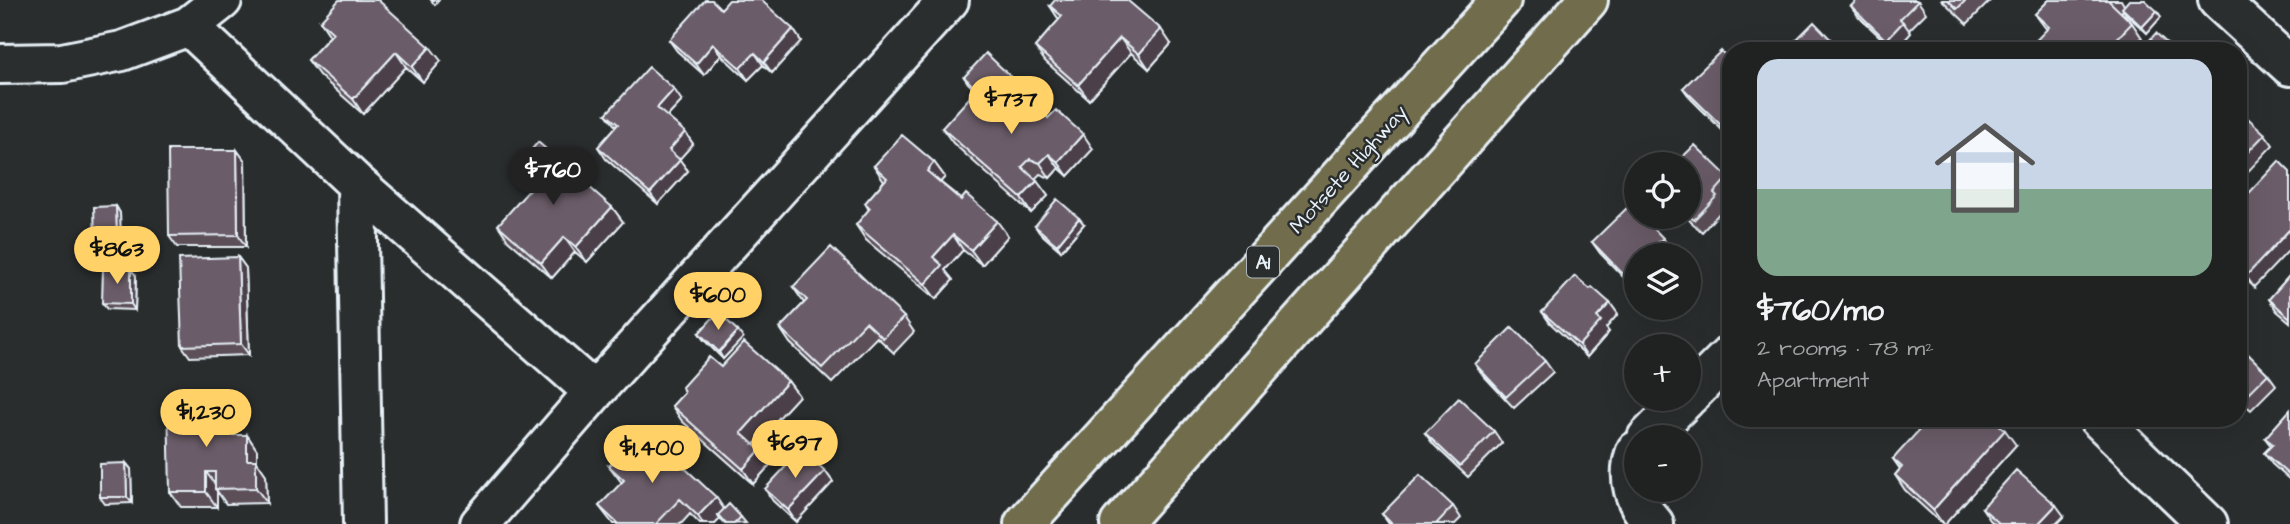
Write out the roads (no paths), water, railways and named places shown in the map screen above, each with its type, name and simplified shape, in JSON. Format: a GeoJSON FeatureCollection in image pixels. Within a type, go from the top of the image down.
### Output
{"type":"FeatureCollection","features":[{"type":"Feature","properties":{"kind":"highway","name":"Motsete Highway"},"geometry":{"type":"LineString","coordinates":[[1024,524],[1501,0]]}},
{"type":"Feature","properties":{"kind":"highway"},"geometry":{"type":"LineString","coordinates":[[1120,524],[1588,0]]}},
{"type":"Feature","properties":{"kind":"street"},"geometry":{"type":"LineString","coordinates":[[0,64],[62,63],[110,53],[189,26],[222,0]]}},
{"type":"Feature","properties":{"kind":"street"},"geometry":{"type":"LineString","coordinates":[[480,524],[594,392],[949,0]]}},
{"type":"Feature","properties":{"kind":"street"},"geometry":{"type":"LineString","coordinates":[[2218,0],[2290,66]]}},
{"type":"Feature","properties":{"kind":"street"},"geometry":{"type":"LineString","coordinates":[[189,26],[357,184],[594,392]]}},
{"type":"Feature","properties":{"kind":"street"},"geometry":{"type":"LineString","coordinates":[[357,184],[363,524]]}},
{"type":"Feature","properties":{"kind":"street"},"geometry":{"type":"LineString","coordinates":[[1701,384],[1722,364]]}},
{"type":"Feature","properties":{"kind":"street"},"geometry":{"type":"LineString","coordinates":[[1660,425],[1674,411]]}},
{"type":"Feature","properties":{"kind":"street"},"geometry":{"type":"LineString","coordinates":[[2107,427],[2208,524]]}},
{"type":"Feature","properties":{"kind":"street"},"geometry":{"type":"LineString","coordinates":[[1637,502],[1654,524]]}}]}
